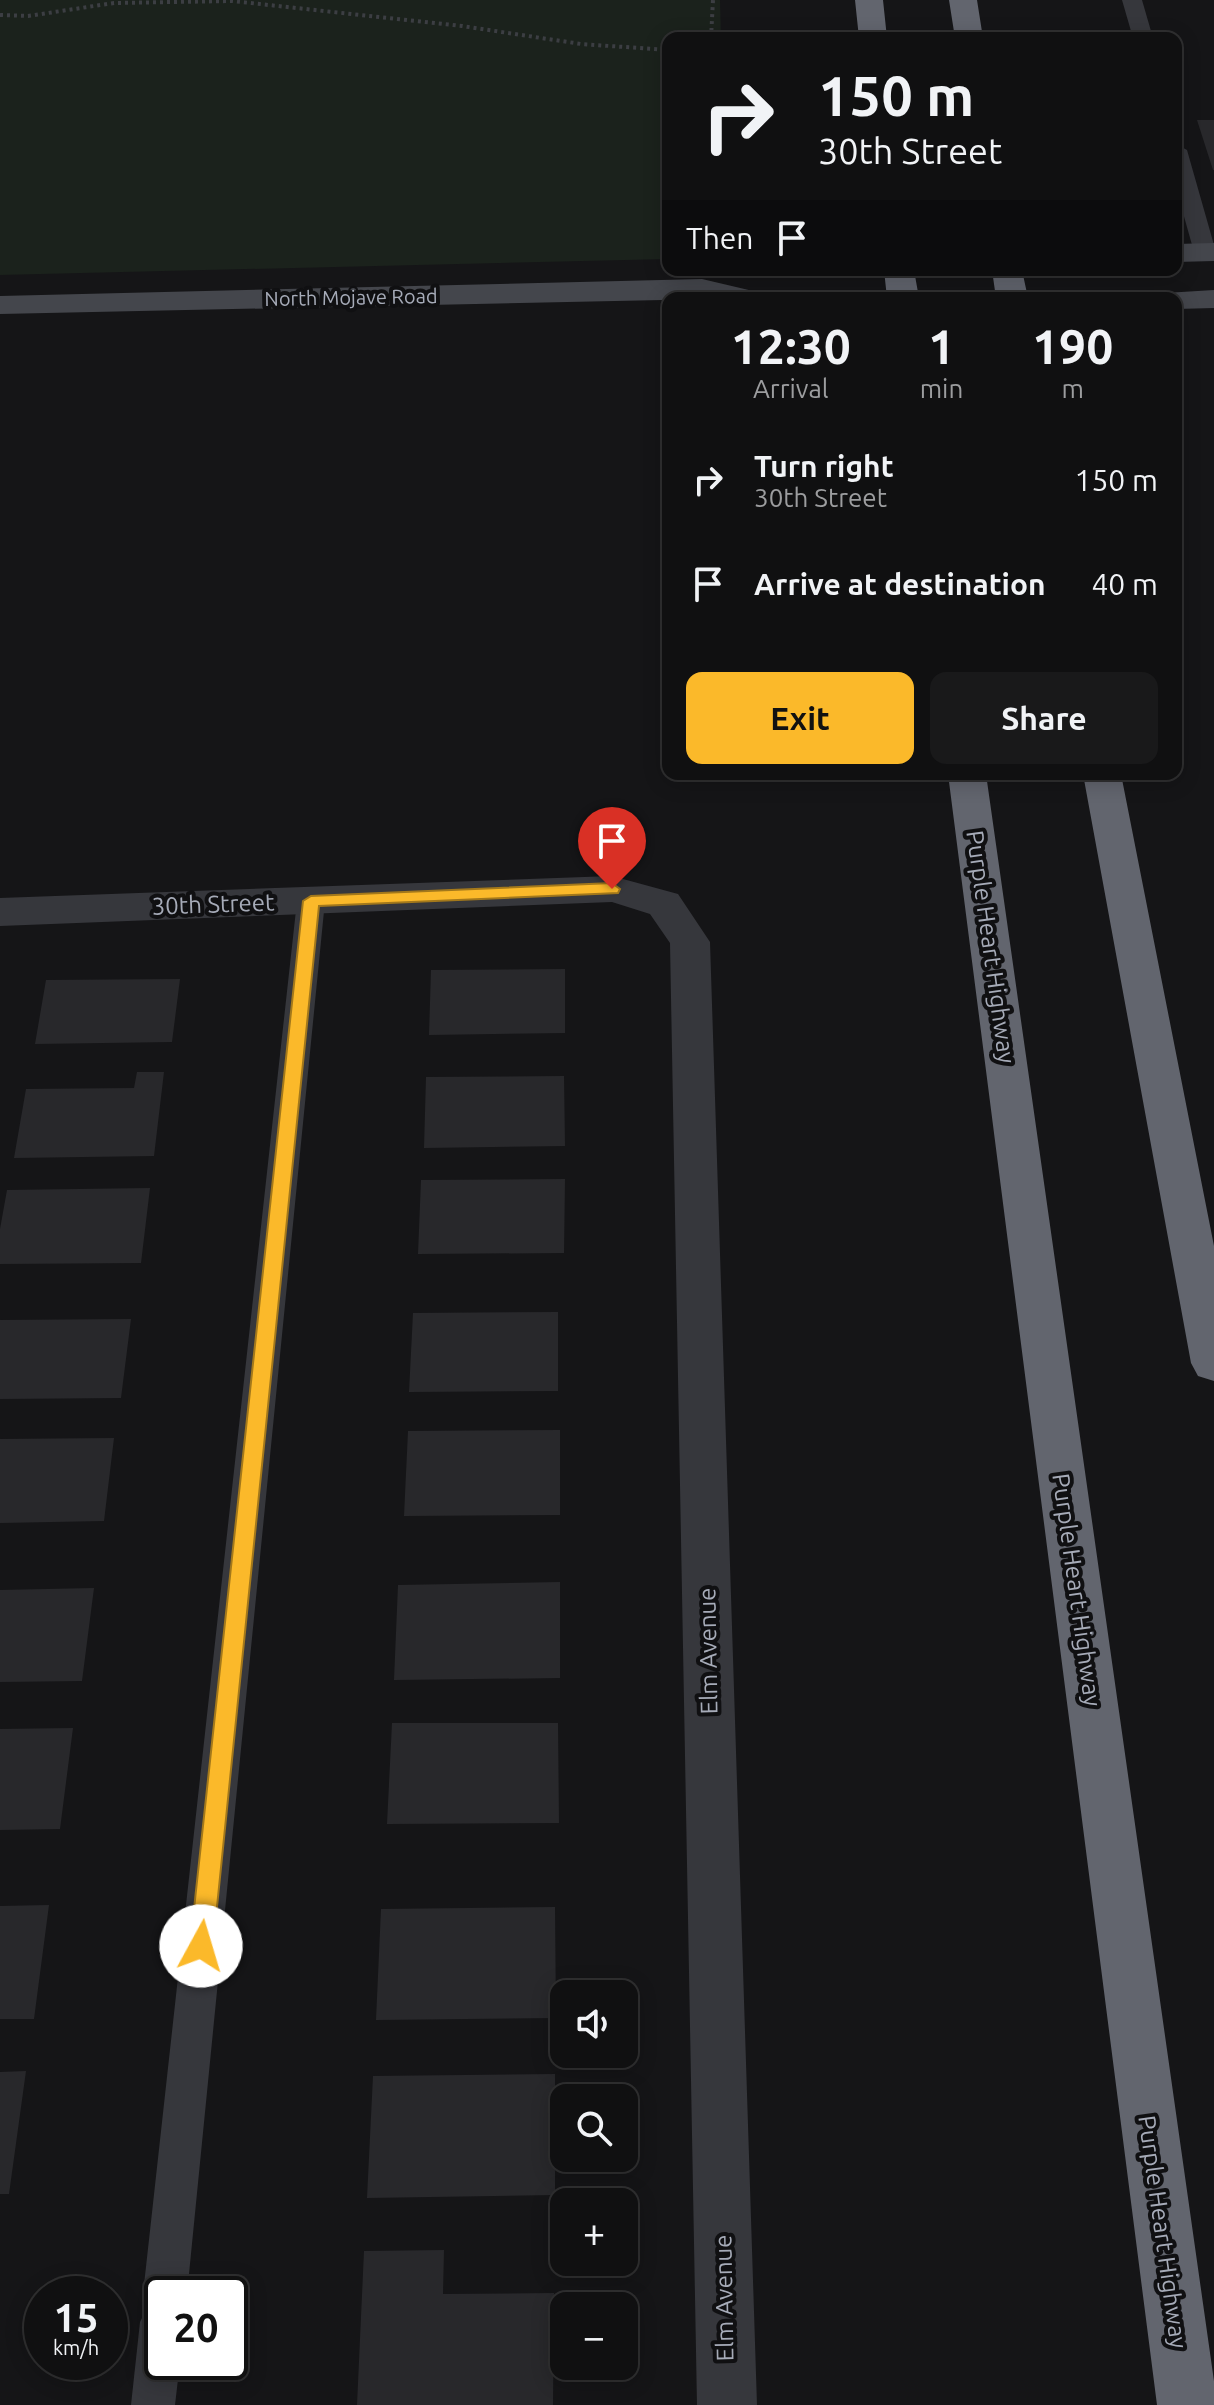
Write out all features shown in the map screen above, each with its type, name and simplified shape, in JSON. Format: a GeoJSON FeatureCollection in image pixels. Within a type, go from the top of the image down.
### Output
{"type":"FeatureCollection","features":[{"type":"Feature","properties":{"kind":"highway"},"geometry":{"type":"LineString","coordinates":[[869,0],[872,32]]}},
{"type":"Feature","properties":{"kind":"highway"},"geometry":{"type":"LineString","coordinates":[[963,0],[968,32]]}},
{"type":"Feature","properties":{"kind":"highway","name":"Purple Heart Highway"},"geometry":{"type":"LineString","coordinates":[[968,780],[1187,2405]]}},
{"type":"Feature","properties":{"kind":"highway"},"geometry":{"type":"LineString","coordinates":[[1103,780],[1214,1363]]}},
{"type":"Feature","properties":{"kind":"street","name":"North Mojave Road"},"geometry":{"type":"LineString","coordinates":[[702,288],[737,276]]}},
{"type":"Feature","properties":{"kind":"street","name":"North Mojave Road"},"geometry":{"type":"LineString","coordinates":[[0,305],[702,288],[718,292]]}},
{"type":"Feature","properties":{"kind":"street"},"geometry":{"type":"LineString","coordinates":[[1182,300],[1214,299]]}},
{"type":"Feature","properties":{"kind":"street","name":"30th Street"},"geometry":{"type":"LineString","coordinates":[[0,912],[612,889],[664,904]]}},
{"type":"Feature","properties":{"kind":"street","name":"Elm Avenue"},"geometry":{"type":"LineString","coordinates":[[664,904],[690,942],[727,2405]]}},
{"type":"Feature","properties":{"kind":"lane"},"geometry":{"type":"LineString","coordinates":[[1132,0],[1141,32]]}},
{"type":"Feature","properties":{"kind":"lane"},"geometry":{"type":"LineString","coordinates":[[1182,178],[1198,252]]}},
{"type":"Feature","properties":{"kind":"lane"},"geometry":{"type":"LineString","coordinates":[[167,2276],[311,901]]}},
{"type":"Feature","properties":{"kind":"lane"},"geometry":{"type":"LineString","coordinates":[[153,2405],[156,2380]]}},
{"type":"Feature","properties":{"kind":"path"},"geometry":{"type":"LineString","coordinates":[[711,32],[713,0]]}},
{"type":"Feature","properties":{"kind":"path"},"geometry":{"type":"LineString","coordinates":[[0,15],[28,16],[139,2],[232,1],[462,26],[581,44],[662,50]]}},
{"type":"Feature","properties":{"kind":"shaded area"},"geometry":{"type":"Polygon","coordinates":[[[0,0],[720,0],[721,32],[662,32],[662,259],[0,275],[0,0]]]}},
{"type":"Feature","properties":{"kind":"building"},"geometry":{"type":"Polygon","coordinates":[[[1197,120],[1214,120],[1214,170],[1213,170],[1197,120]]]}},
{"type":"Feature","properties":{"kind":"building"},"geometry":{"type":"Polygon","coordinates":[[[565,969],[565,1033],[429,1035],[431,970],[565,969]]]}},
{"type":"Feature","properties":{"kind":"building"},"geometry":{"type":"Polygon","coordinates":[[[180,979],[172,1042],[35,1044],[46,980],[180,979]]]}},
{"type":"Feature","properties":{"kind":"building"},"geometry":{"type":"Polygon","coordinates":[[[137,1072],[164,1072],[154,1156],[14,1158],[26,1089],[134,1088],[137,1072]]]}},
{"type":"Feature","properties":{"kind":"building"},"geometry":{"type":"Polygon","coordinates":[[[564,1076],[565,1146],[424,1148],[426,1077],[564,1076]]]}},
{"type":"Feature","properties":{"kind":"building"},"geometry":{"type":"Polygon","coordinates":[[[565,1179],[564,1253],[418,1254],[421,1180],[565,1179]]]}},
{"type":"Feature","properties":{"kind":"building"},"geometry":{"type":"Polygon","coordinates":[[[150,1188],[141,1263],[0,1264],[0,1229],[7,1190],[150,1188]]]}},
{"type":"Feature","properties":{"kind":"building"},"geometry":{"type":"Polygon","coordinates":[[[558,1312],[558,1391],[409,1392],[413,1313],[558,1312]]]}},
{"type":"Feature","properties":{"kind":"building"},"geometry":{"type":"Polygon","coordinates":[[[131,1319],[121,1398],[0,1399],[0,1320],[131,1319]]]}},
{"type":"Feature","properties":{"kind":"building"},"geometry":{"type":"Polygon","coordinates":[[[560,1430],[560,1515],[404,1516],[408,1431],[560,1430]]]}},
{"type":"Feature","properties":{"kind":"building"},"geometry":{"type":"Polygon","coordinates":[[[114,1438],[104,1521],[0,1523],[0,1439],[114,1438]]]}},
{"type":"Feature","properties":{"kind":"building"},"geometry":{"type":"Polygon","coordinates":[[[560,1582],[560,1678],[394,1680],[398,1585],[560,1582]]]}},
{"type":"Feature","properties":{"kind":"building"},"geometry":{"type":"Polygon","coordinates":[[[94,1588],[82,1681],[0,1682],[0,1590],[94,1588]]]}},
{"type":"Feature","properties":{"kind":"building"},"geometry":{"type":"Polygon","coordinates":[[[392,1723],[558,1723],[559,1823],[387,1824],[392,1723]]]}},
{"type":"Feature","properties":{"kind":"building"},"geometry":{"type":"Polygon","coordinates":[[[73,1728],[60,1829],[0,1830],[0,1729],[73,1728]]]}},
{"type":"Feature","properties":{"kind":"building"},"geometry":{"type":"Polygon","coordinates":[[[49,1905],[34,2019],[0,2019],[0,1906],[49,1905]]]}},
{"type":"Feature","properties":{"kind":"building"},"geometry":{"type":"Polygon","coordinates":[[[555,1907],[556,1980],[550,1980],[550,2018],[376,2020],[381,1909],[555,1907]]]}},
{"type":"Feature","properties":{"kind":"building"},"geometry":{"type":"Polygon","coordinates":[[[26,2071],[9,2194],[0,2194],[0,2072],[26,2071]]]}},
{"type":"Feature","properties":{"kind":"building"},"geometry":{"type":"Polygon","coordinates":[[[555,2074],[555,2084],[550,2084],[550,2172],[555,2172],[555,2188],[550,2188],[550,2195],[367,2198],[373,2076],[555,2074]]]}},
{"type":"Feature","properties":{"kind":"building"},"geometry":{"type":"Polygon","coordinates":[[[444,2250],[443,2294],[550,2293],[553,2405],[357,2405],[364,2251],[444,2250]]]}},
{"type":"Feature","properties":{"kind":"route"},"geometry":{"type":"LineString","coordinates":[[201,1946],[311,901],[612,889]]}}]}
